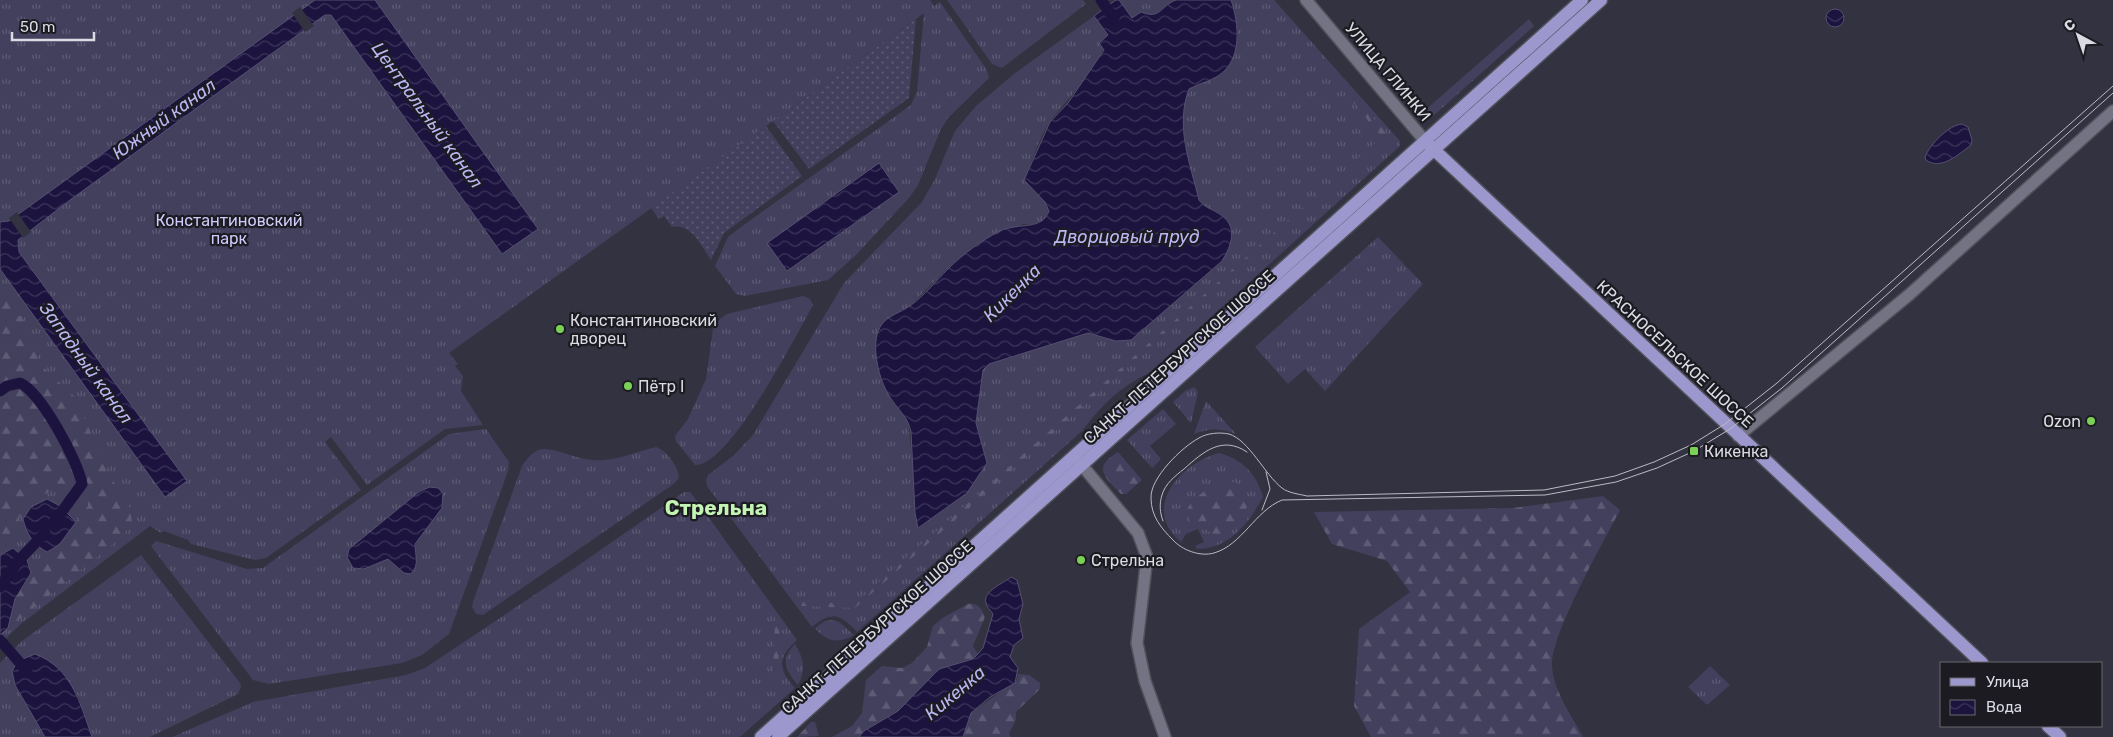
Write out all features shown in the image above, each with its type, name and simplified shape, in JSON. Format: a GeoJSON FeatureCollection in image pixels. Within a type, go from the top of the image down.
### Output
{"type":"FeatureCollection","features":[{"type":"Feature","properties":{"kind":"main road","name":"САНКТ-ПЕТЕРБУРГСКОЕ ШОССЕ"},"geometry":{"type":"LineString","coordinates":[[1430,145],[1582,0]]}},
{"type":"Feature","properties":{"kind":"main road","name":"САНКТ-ПЕТЕРБУРГСКОЕ ШОССЕ"},"geometry":{"type":"LineString","coordinates":[[778,737],[1078,461],[1430,145],[1601,0]]}},
{"type":"Feature","properties":{"kind":"main road","name":"КРАСНОСЕЛЬСКОЕ ШОССЕ"},"geometry":{"type":"LineString","coordinates":[[1430,145],[1981,662]]}},
{"type":"Feature","properties":{"kind":"main road","name":"САНКТ-ПЕТЕРБУРГСКОЕ ШОССЕ"},"geometry":{"type":"LineString","coordinates":[[761,737],[1078,461]]}},
{"type":"Feature","properties":{"kind":"main road"},"geometry":{"type":"LineString","coordinates":[[2049,727],[2060,737]]}},
{"type":"Feature","properties":{"kind":"street","name":"УЛИЦА ГЛИНКИ"},"geometry":{"type":"LineString","coordinates":[[1306,0],[1430,145]]}},
{"type":"Feature","properties":{"kind":"street"},"geometry":{"type":"LineString","coordinates":[[1738,436],[1910,294],[2113,112]]}},
{"type":"Feature","properties":{"kind":"street"},"geometry":{"type":"LineString","coordinates":[[1078,461],[1138,533],[1147,557],[1137,643],[1145,682],[1166,737]]}},
{"type":"Feature","properties":{"kind":"green space","name":"Константиновский парк"},"geometry":{"type":"Polygon","coordinates":[[[0,0],[930,0],[934,6],[940,2],[987,70],[989,78],[948,118],[940,131],[918,185],[909,198],[855,256],[828,280],[745,296],[736,294],[715,266],[728,237],[911,105],[917,91],[924,13],[449,353],[458,364],[455,366],[463,376],[461,391],[483,425],[445,429],[367,485],[331,437],[325,442],[361,490],[266,558],[255,560],[191,544],[188,540],[164,531],[161,533],[150,526],[22,623],[0,644],[0,0]],[[879,163],[787,271],[899,192],[879,163]]]}},
{"type":"Feature","properties":{"kind":"green space"},"geometry":{"type":"Polygon","coordinates":[[[947,0],[1083,0],[1086,4],[1002,68],[992,64],[947,0]]]}},
{"type":"Feature","properties":{"kind":"green space"},"geometry":{"type":"Polygon","coordinates":[[[1119,0],[1176,0],[1158,14],[1132,18],[1119,0]]]}},
{"type":"Feature","properties":{"kind":"green space"},"geometry":{"type":"Polygon","coordinates":[[[1231,0],[1274,0],[1400,141],[1400,146],[1149,373],[1129,384],[1112,397],[1083,430],[857,632],[845,621],[835,616],[825,618],[812,627],[707,486],[708,475],[733,456],[753,435],[844,283],[922,202],[935,179],[955,131],[976,106],[1014,74],[1094,16],[1108,35],[1104,47],[1092,70],[1047,126],[1024,180],[1045,202],[1049,211],[1046,219],[1038,225],[1023,224],[978,243],[949,267],[910,306],[883,323],[876,354],[892,401],[908,419],[919,528],[967,493],[986,463],[976,423],[983,370],[989,364],[1088,333],[1103,338],[1131,340],[1222,261],[1220,213],[1205,207],[1199,200],[1185,144],[1183,117],[1189,89],[1219,76],[1236,49],[1238,33],[1231,0]]]}},
{"type":"Feature","properties":{"kind":"green space"},"geometry":{"type":"Polygon","coordinates":[[[916,19],[909,98],[809,169],[773,121],[916,19]]]}},
{"type":"Feature","properties":{"kind":"green space"},"geometry":{"type":"Polygon","coordinates":[[[1529,19],[1534,26],[1433,116],[1427,117],[1422,113],[1529,19]]]}},
{"type":"Feature","properties":{"kind":"green space"},"geometry":{"type":"Polygon","coordinates":[[[1331,70],[1389,136],[855,608],[801,606],[799,601],[854,604],[1382,137],[1328,72],[1331,70]]]}},
{"type":"Feature","properties":{"kind":"green space"},"geometry":{"type":"Polygon","coordinates":[[[766,126],[802,176],[724,233],[711,260],[700,242],[690,232],[685,228],[672,227],[664,216],[659,219],[651,208],[766,126]]]}},
{"type":"Feature","properties":{"kind":"green space"},"geometry":{"type":"Polygon","coordinates":[[[1378,237],[1423,284],[1325,391],[1305,369],[1288,384],[1255,347],[1378,237]]]}},
{"type":"Feature","properties":{"kind":"green space"},"geometry":{"type":"Polygon","coordinates":[[[0,294],[26,323],[41,365],[76,398],[106,469],[130,508],[132,523],[121,538],[8,628],[15,599],[34,566],[47,552],[59,545],[88,506],[88,502],[79,494],[62,485],[56,487],[32,502],[19,518],[19,529],[10,546],[0,548],[0,294]]]}},
{"type":"Feature","properties":{"kind":"green space"},"geometry":{"type":"Polygon","coordinates":[[[803,296],[810,299],[813,305],[761,397],[726,445],[709,460],[695,465],[676,441],[675,436],[688,419],[706,379],[713,329],[719,320],[727,314],[803,296]]]}},
{"type":"Feature","properties":{"kind":"green space"},"geometry":{"type":"Polygon","coordinates":[[[1194,387],[1198,392],[1191,423],[1173,402],[1185,391],[1194,387]]]}},
{"type":"Feature","properties":{"kind":"green space"},"geometry":{"type":"Polygon","coordinates":[[[1206,401],[1236,434],[1215,429],[1194,434],[1206,401]]]}},
{"type":"Feature","properties":{"kind":"green space"},"geometry":{"type":"Polygon","coordinates":[[[1163,409],[1176,424],[1150,446],[1161,459],[1152,468],[1127,440],[1163,409]]]}},
{"type":"Feature","properties":{"kind":"green space"},"geometry":{"type":"Polygon","coordinates":[[[486,429],[509,462],[508,471],[449,634],[422,655],[402,663],[269,684],[253,680],[151,546],[156,541],[247,569],[263,568],[449,434],[486,429]],[[420,491],[349,549],[388,559],[404,573],[415,551],[420,491]]]}},
{"type":"Feature","properties":{"kind":"green space"},"geometry":{"type":"Polygon","coordinates":[[[656,447],[674,463],[679,477],[675,483],[483,615],[476,614],[472,607],[473,602],[522,466],[531,455],[536,451],[548,449],[586,459],[609,460],[656,447]]]}},
{"type":"Feature","properties":{"kind":"green space"},"geometry":{"type":"Polygon","coordinates":[[[1118,452],[1142,480],[1126,494],[1121,494],[1110,483],[1106,478],[1103,468],[1105,463],[1118,452]]]}},
{"type":"Feature","properties":{"kind":"green space"},"geometry":{"type":"Polygon","coordinates":[[[1219,453],[1235,459],[1253,475],[1263,497],[1237,533],[1219,545],[1197,549],[1195,546],[1204,542],[1198,529],[1186,534],[1181,542],[1169,529],[1164,515],[1165,502],[1170,488],[1191,466],[1219,453]]]}},
{"type":"Feature","properties":{"kind":"green space"},"geometry":{"type":"Polygon","coordinates":[[[1231,481],[1243,486],[1242,499],[1247,506],[1243,516],[1231,529],[1216,536],[1198,524],[1192,523],[1185,513],[1193,501],[1210,488],[1231,481]]]}},
{"type":"Feature","properties":{"kind":"green space"},"geometry":{"type":"Polygon","coordinates":[[[684,492],[690,492],[694,497],[797,640],[786,652],[782,664],[785,675],[795,688],[740,737],[172,737],[253,702],[406,675],[425,668],[684,492]]]}},
{"type":"Feature","properties":{"kind":"green space"},"geometry":{"type":"Polygon","coordinates":[[[1603,496],[1620,510],[1568,612],[1559,634],[1552,667],[1556,686],[1583,737],[1371,737],[1354,706],[1359,629],[1410,592],[1387,561],[1332,544],[1314,512],[1513,508],[1603,496]]]}},
{"type":"Feature","properties":{"kind":"green space"},"geometry":{"type":"Polygon","coordinates":[[[141,555],[240,683],[241,687],[238,694],[150,737],[92,737],[78,695],[15,685],[45,737],[0,737],[0,663],[22,641],[141,555]]]}},
{"type":"Feature","properties":{"kind":"green space"},"geometry":{"type":"Polygon","coordinates":[[[968,604],[975,604],[979,607],[985,617],[973,646],[978,654],[973,659],[939,670],[898,711],[864,731],[859,737],[832,737],[852,726],[862,713],[866,680],[882,666],[902,668],[912,663],[927,647],[933,626],[944,617],[968,604]]]}},
{"type":"Feature","properties":{"kind":"green space"},"geometry":{"type":"Polygon","coordinates":[[[775,618],[780,619],[778,675],[708,737],[701,737],[773,673],[775,618]]]}},
{"type":"Feature","properties":{"kind":"green space"},"geometry":{"type":"Polygon","coordinates":[[[825,621],[839,622],[854,635],[843,640],[833,640],[819,633],[815,628],[825,621]]]}},
{"type":"Feature","properties":{"kind":"green space"},"geometry":{"type":"Polygon","coordinates":[[[795,644],[803,664],[798,685],[787,670],[786,665],[787,655],[795,644]]]}},
{"type":"Feature","properties":{"kind":"green space"},"geometry":{"type":"Polygon","coordinates":[[[1710,666],[1730,685],[1707,705],[1688,687],[1710,666]]]}},
{"type":"Feature","properties":{"kind":"green space"},"geometry":{"type":"Polygon","coordinates":[[[1018,674],[1029,675],[1040,683],[1040,689],[1016,712],[1016,719],[1009,734],[1011,737],[963,737],[971,713],[1017,680],[1018,674]]]}},
{"type":"Feature","properties":{"kind":"green space"},"geometry":{"type":"Polygon","coordinates":[[[811,722],[815,722],[819,736],[797,737],[811,722]]]}},
{"type":"Feature","properties":{"kind":"water"},"geometry":{"type":"Polygon","coordinates":[[[315,0],[375,0],[538,229],[502,254],[331,15],[325,15],[70,200],[18,240],[19,252],[187,481],[165,497],[0,269],[0,222],[9,221],[315,0]]]}},
{"type":"Feature","properties":{"kind":"water","name":"Дворцовый пруд"},"geometry":{"type":"Polygon","coordinates":[[[1116,0],[1119,0],[1132,18],[1141,12],[1148,14],[1157,13],[1176,0],[1231,0],[1237,30],[1237,41],[1232,61],[1218,76],[1189,89],[1183,117],[1185,144],[1199,200],[1225,218],[1229,223],[1232,236],[1229,248],[1222,261],[1131,340],[1116,341],[1088,333],[989,364],[983,370],[976,423],[987,463],[967,493],[918,528],[915,513],[910,427],[906,418],[886,390],[881,378],[876,350],[878,331],[885,321],[915,302],[954,263],[980,243],[1007,228],[1035,224],[1046,217],[1049,211],[1045,202],[1024,180],[1050,122],[1068,103],[1104,50],[1099,43],[1108,35],[1094,16],[1116,0]]]}},
{"type":"Feature","properties":{"kind":"water"},"geometry":{"type":"Polygon","coordinates":[[[1831,9],[1839,9],[1844,14],[1842,25],[1831,27],[1826,22],[1826,14],[1831,9]]]}},
{"type":"Feature","properties":{"kind":"water"},"geometry":{"type":"Polygon","coordinates":[[[1962,124],[1968,127],[1972,140],[1971,145],[1950,160],[1938,164],[1926,160],[1927,152],[1940,136],[1951,128],[1962,124]]]}},
{"type":"Feature","properties":{"kind":"water"},"geometry":{"type":"Polygon","coordinates":[[[879,163],[899,192],[787,271],[767,243],[879,163]]]}},
{"type":"Feature","properties":{"kind":"water"},"geometry":{"type":"Polygon","coordinates":[[[430,487],[438,488],[443,493],[442,508],[415,544],[416,563],[411,574],[404,573],[388,559],[364,569],[353,568],[347,557],[349,549],[420,491],[430,487]]]}},
{"type":"Feature","properties":{"kind":"water"},"geometry":{"type":"Polygon","coordinates":[[[47,499],[60,506],[76,522],[59,545],[47,552],[31,538],[26,530],[23,519],[31,507],[47,499]]]}},
{"type":"Feature","properties":{"kind":"water"},"geometry":{"type":"Polygon","coordinates":[[[13,548],[27,560],[31,573],[15,599],[8,628],[0,635],[0,555],[13,548]]]}},
{"type":"Feature","properties":{"kind":"water"},"geometry":{"type":"Polygon","coordinates":[[[1011,577],[1017,580],[1023,604],[1019,619],[1023,638],[1014,645],[1010,657],[1018,668],[1015,683],[990,697],[971,713],[963,737],[859,737],[864,731],[898,711],[939,669],[973,659],[978,654],[983,648],[993,614],[987,606],[986,599],[995,587],[1011,577]]]}},
{"type":"Feature","properties":{"kind":"water"},"geometry":{"type":"Polygon","coordinates":[[[35,654],[48,660],[66,677],[78,699],[92,737],[45,737],[15,685],[12,671],[18,661],[35,654]]]}},
{"type":"Feature","properties":{"kind":"pier"},"geometry":{"type":"Polygon","coordinates":[[[300,7],[314,26],[305,32],[292,13],[300,7]]]}},
{"type":"Feature","properties":{"kind":"pier"},"geometry":{"type":"Polygon","coordinates":[[[17,212],[31,232],[23,238],[9,218],[17,212]]]}},
{"type":"Feature","properties":{"kind":"waterway"},"geometry":{"type":"LineString","coordinates":[[1101,0],[1114,19]]}},
{"type":"Feature","properties":{"kind":"waterway"},"geometry":{"type":"LineString","coordinates":[[0,391],[7,386],[20,383],[29,389],[48,413],[74,460],[82,484],[55,521]]}},
{"type":"Feature","properties":{"kind":"waterway"},"geometry":{"type":"LineString","coordinates":[[0,587],[18,561],[45,533]]}},
{"type":"Feature","properties":{"kind":"waterway"},"geometry":{"type":"LineString","coordinates":[[0,640],[27,671]]}},
{"type":"Feature","properties":{"kind":"tram line"},"geometry":{"type":"LineString","coordinates":[[2113,86],[1777,383],[1725,424],[1691,445],[1654,462],[1615,476],[1544,490],[1307,496],[1284,490],[1269,475],[1250,450],[1236,438],[1229,434],[1214,433],[1202,436],[1184,448],[1161,473],[1152,490],[1151,498],[1151,504],[1157,521],[1164,531],[1181,547],[1192,552],[1209,554],[1224,549],[1233,543],[1264,512],[1282,500],[1545,495],[1616,482],[1657,468],[1694,451],[1730,429],[1782,388],[2113,93]]}},
{"type":"Feature","properties":{"kind":"tram line"},"geometry":{"type":"LineString","coordinates":[[1163,521],[1160,505],[1163,491],[1171,480],[1191,463],[1206,452],[1221,445],[1238,447],[1247,452]]}},
{"type":"Feature","properties":{"kind":"tram line"},"geometry":{"type":"LineString","coordinates":[[1262,510],[1270,489],[1266,472]]}},
{"type":"Feature","properties":{"kind":"place","name":"Константиновский дворец"},"geometry":{"type":"Point","coordinates":[560,329]}},
{"type":"Feature","properties":{"kind":"place","name":"Пётр I"},"geometry":{"type":"Point","coordinates":[628,386]}},
{"type":"Feature","properties":{"kind":"place","name":"Ozon"},"geometry":{"type":"Point","coordinates":[2091,421]}},
{"type":"Feature","properties":{"kind":"place","name":"Кикенка"},"geometry":{"type":"Point","coordinates":[1694,451]}},
{"type":"Feature","properties":{"kind":"place","name":"Стрельна"},"geometry":{"type":"Point","coordinates":[1081,560]}},
{"type":"Feature","properties":{"kind":"district","name":"Стрельна"},"geometry":{"type":"Point","coordinates":[716,507]}},
{"type":"Feature","properties":{"kind":"water label","name":"Центральный канал"},"geometry":{"type":"Point","coordinates":[427,115]}},
{"type":"Feature","properties":{"kind":"water label","name":"Южный канал"},"geometry":{"type":"Point","coordinates":[164,119]}},
{"type":"Feature","properties":{"kind":"water label","name":"Западный канал"},"geometry":{"type":"Point","coordinates":[86,363]}}]}
